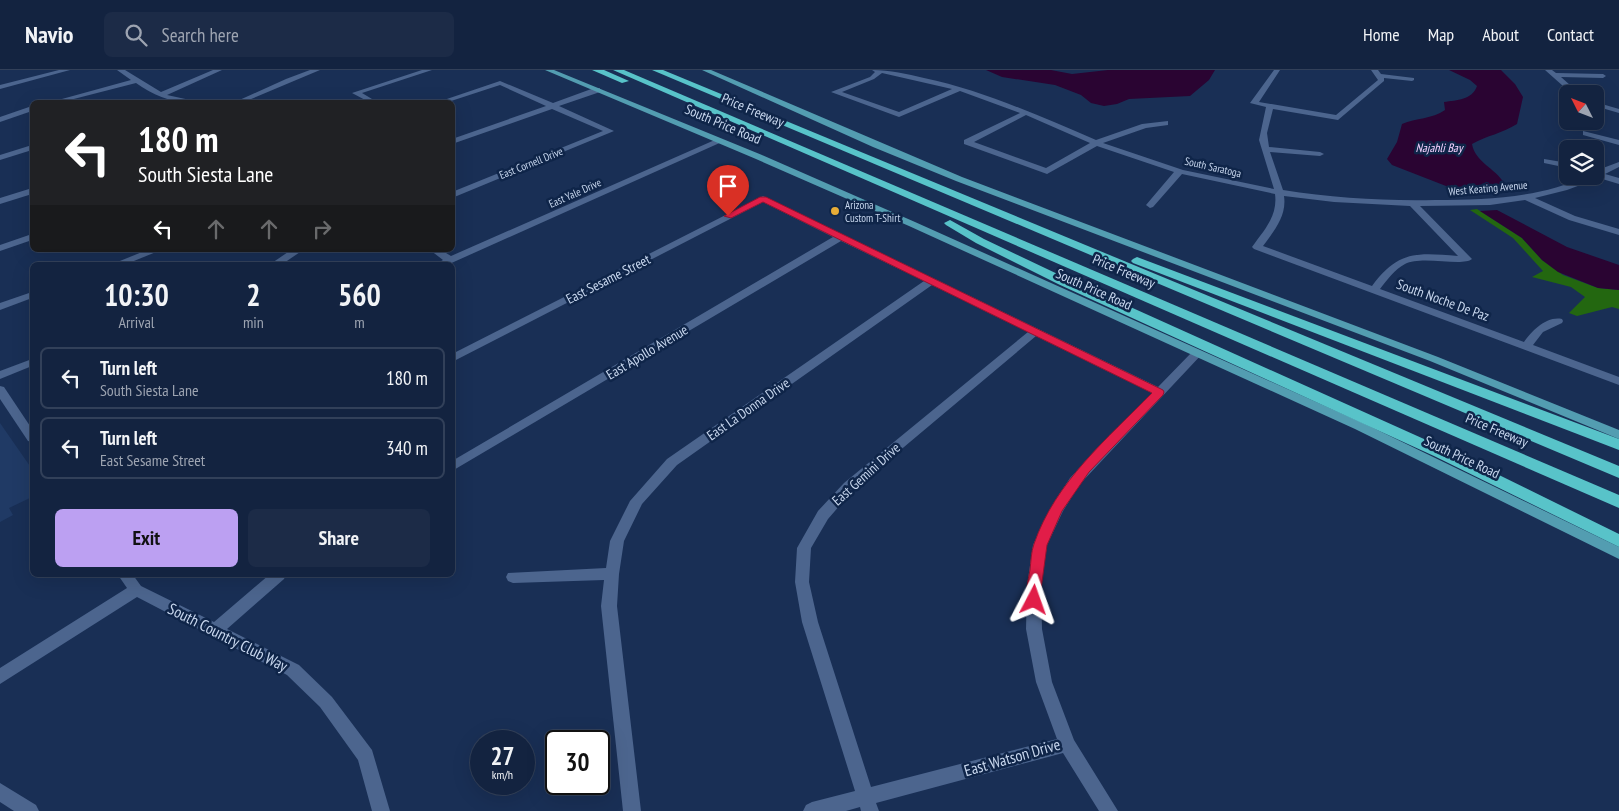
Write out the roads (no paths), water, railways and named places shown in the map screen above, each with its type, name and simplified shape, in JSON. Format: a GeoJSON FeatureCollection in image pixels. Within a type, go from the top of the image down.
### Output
{"type":"FeatureCollection","features":[{"type":"Feature","properties":{"kind":"highway"},"geometry":{"type":"LineString","coordinates":[[596,70],[644,89],[674,96]]}},
{"type":"Feature","properties":{"kind":"highway","name":"Price Freeway"},"geometry":{"type":"LineString","coordinates":[[616,70],[1619,502]]}},
{"type":"Feature","properties":{"kind":"highway","name":"Price Freeway"},"geometry":{"type":"LineString","coordinates":[[656,70],[1619,472]]}},
{"type":"Feature","properties":{"kind":"highway"},"geometry":{"type":"LineString","coordinates":[[678,70],[772,113],[799,130]]}},
{"type":"Feature","properties":{"kind":"highway"},"geometry":{"type":"LineString","coordinates":[[944,190],[1030,219],[1619,445]]}},
{"type":"Feature","properties":{"kind":"highway"},"geometry":{"type":"LineString","coordinates":[[925,204],[953,226],[1021,261],[1392,429],[1516,488],[1619,541]]}},
{"type":"Feature","properties":{"kind":"main road","name":"South Price Road"},"geometry":{"type":"LineString","coordinates":[[548,70],[720,141],[903,220],[1476,481],[1619,553]]}},
{"type":"Feature","properties":{"kind":"main road"},"geometry":{"type":"LineString","coordinates":[[705,70],[958,179],[1316,313],[1619,435]]}},
{"type":"Feature","properties":{"kind":"street"},"geometry":{"type":"LineString","coordinates":[[0,87],[66,70]]}},
{"type":"Feature","properties":{"kind":"street"},"geometry":{"type":"LineString","coordinates":[[120,70],[149,90],[179,100]]}},
{"type":"Feature","properties":{"kind":"street"},"geometry":{"type":"LineString","coordinates":[[160,95],[219,70]]}},
{"type":"Feature","properties":{"kind":"street"},"geometry":{"type":"LineString","coordinates":[[243,100],[288,80],[318,70]]}},
{"type":"Feature","properties":{"kind":"street"},"geometry":{"type":"LineString","coordinates":[[370,100],[356,93],[429,70]]}},
{"type":"Feature","properties":{"kind":"street"},"geometry":{"type":"LineString","coordinates":[[878,70],[872,78],[835,92],[899,115],[960,88]]}},
{"type":"Feature","properties":{"kind":"street","name":"South Saratoga"},"geometry":{"type":"LineString","coordinates":[[878,70],[960,88],[1141,160],[1180,171],[1281,192],[1413,204]]}},
{"type":"Feature","properties":{"kind":"street"},"geometry":{"type":"LineString","coordinates":[[1277,70],[1254,103],[1338,118],[1382,80],[1377,73]]}},
{"type":"Feature","properties":{"kind":"street"},"geometry":{"type":"LineString","coordinates":[[1548,70],[1567,85]]}},
{"type":"Feature","properties":{"kind":"street"},"geometry":{"type":"LineString","coordinates":[[1377,73],[1412,79]]}},
{"type":"Feature","properties":{"kind":"street"},"geometry":{"type":"LineString","coordinates":[[1556,75],[1603,76]]}},
{"type":"Feature","properties":{"kind":"street"},"geometry":{"type":"LineString","coordinates":[[63,100],[137,81]]}},
{"type":"Feature","properties":{"kind":"street"},"geometry":{"type":"LineString","coordinates":[[448,100],[500,83],[553,106]]}},
{"type":"Feature","properties":{"kind":"street"},"geometry":{"type":"LineString","coordinates":[[455,141],[597,90]]}},
{"type":"Feature","properties":{"kind":"street"},"geometry":{"type":"LineString","coordinates":[[1033,104],[967,142],[1047,171],[1097,143],[1145,126],[1165,123]]}},
{"type":"Feature","properties":{"kind":"street","name":"East Cornell Drive"},"geometry":{"type":"LineString","coordinates":[[455,194],[610,131],[553,106]]}},
{"type":"Feature","properties":{"kind":"street"},"geometry":{"type":"LineString","coordinates":[[1270,106],[1263,136],[1265,149],[1281,192]]}},
{"type":"Feature","properties":{"kind":"street"},"geometry":{"type":"LineString","coordinates":[[1604,107],[1619,111]]}},
{"type":"Feature","properties":{"kind":"street"},"geometry":{"type":"LineString","coordinates":[[0,120],[30,111]]}},
{"type":"Feature","properties":{"kind":"street"},"geometry":{"type":"LineString","coordinates":[[1586,133],[1619,143]]}},
{"type":"Feature","properties":{"kind":"street","name":"East Yale Drive"},"geometry":{"type":"LineString","coordinates":[[445,262],[720,141]]}},
{"type":"Feature","properties":{"kind":"street"},"geometry":{"type":"LineString","coordinates":[[0,158],[30,148]]}},
{"type":"Feature","properties":{"kind":"street"},"geometry":{"type":"LineString","coordinates":[[1265,149],[1320,154]]}},
{"type":"Feature","properties":{"kind":"street"},"geometry":{"type":"LineString","coordinates":[[1547,161],[1559,164]]}},
{"type":"Feature","properties":{"kind":"street","name":"West Keating Avenue"},"geometry":{"type":"LineString","coordinates":[[1604,172],[1619,164]]}},
{"type":"Feature","properties":{"kind":"street"},"geometry":{"type":"LineString","coordinates":[[1150,205],[1180,171]]}},
{"type":"Feature","properties":{"kind":"street"},"geometry":{"type":"LineString","coordinates":[[1604,177],[1619,181]]}},
{"type":"Feature","properties":{"kind":"street","name":"West Keating Avenue"},"geometry":{"type":"LineString","coordinates":[[1413,204],[1527,198],[1567,185]]}},
{"type":"Feature","properties":{"kind":"street"},"geometry":{"type":"LineString","coordinates":[[0,201],[30,192]]}},
{"type":"Feature","properties":{"kind":"street","name":"South Noche De Paz"},"geometry":{"type":"LineString","coordinates":[[1281,192],[1280,211],[1273,228],[1258,247],[1619,381]]}},
{"type":"Feature","properties":{"kind":"street"},"geometry":{"type":"LineString","coordinates":[[1527,198],[1562,214],[1619,232]]}},
{"type":"Feature","properties":{"kind":"street","name":"East Sesame Street"},"geometry":{"type":"LineString","coordinates":[[455,357],[763,199],[840,237]]}},
{"type":"Feature","properties":{"kind":"street"},"geometry":{"type":"LineString","coordinates":[[1374,291],[1392,268],[1403,260],[1424,258],[1467,259],[1413,204]]}},
{"type":"Feature","properties":{"kind":"street"},"geometry":{"type":"LineString","coordinates":[[840,237],[1159,392]]}},
{"type":"Feature","properties":{"kind":"street","name":"East Apollo Avenue"},"geometry":{"type":"LineString","coordinates":[[455,465],[840,237]]}},
{"type":"Feature","properties":{"kind":"street"},"geometry":{"type":"LineString","coordinates":[[0,248],[30,239]]}},
{"type":"Feature","properties":{"kind":"street"},"geometry":{"type":"LineString","coordinates":[[123,262],[151,252]]}},
{"type":"Feature","properties":{"kind":"street"},"geometry":{"type":"LineString","coordinates":[[279,262],[295,252]]}},
{"type":"Feature","properties":{"kind":"street"},"geometry":{"type":"LineString","coordinates":[[438,252],[450,260]]}},
{"type":"Feature","properties":{"kind":"street","name":"East La Donna Drive"},"geometry":{"type":"LineString","coordinates":[[632,811],[609,606],[617,541],[637,501],[672,462],[931,281]]}},
{"type":"Feature","properties":{"kind":"street"},"geometry":{"type":"LineString","coordinates":[[0,307],[30,296]]}},
{"type":"Feature","properties":{"kind":"street"},"geometry":{"type":"LineString","coordinates":[[1526,346],[1539,330],[1558,321]]}},
{"type":"Feature","properties":{"kind":"street","name":"East Gemini Drive"},"geometry":{"type":"LineString","coordinates":[[868,804],[810,622],[802,582],[804,548],[823,515],[849,486],[1035,332]]}},
{"type":"Feature","properties":{"kind":"street","name":"East Watson Drive"},"geometry":{"type":"LineString","coordinates":[[812,811],[868,804],[1067,744],[1044,682],[1034,629],[1034,586],[1040,545],[1057,509],[1075,481],[1197,353]]}},
{"type":"Feature","properties":{"kind":"street"},"geometry":{"type":"LineString","coordinates":[[0,375],[30,363]]}},
{"type":"Feature","properties":{"kind":"street"},"geometry":{"type":"LineString","coordinates":[[0,390],[30,435]]}},
{"type":"Feature","properties":{"kind":"street"},"geometry":{"type":"LineString","coordinates":[[513,577],[612,574]]}},
{"type":"Feature","properties":{"kind":"street","name":"South Country Club Way"},"geometry":{"type":"LineString","coordinates":[[126,577],[136,590],[293,670],[326,702],[366,756],[381,811]]}},
{"type":"Feature","properties":{"kind":"street"},"geometry":{"type":"LineString","coordinates":[[214,631],[277,577]]}},
{"type":"Feature","properties":{"kind":"street"},"geometry":{"type":"LineString","coordinates":[[0,677],[136,590]]}},
{"type":"Feature","properties":{"kind":"street"},"geometry":{"type":"LineString","coordinates":[[1067,744],[1109,811]]}},
{"type":"Feature","properties":{"kind":"street"},"geometry":{"type":"LineString","coordinates":[[0,792],[30,811]]}},
{"type":"Feature","properties":{"kind":"water"},"geometry":{"type":"Polygon","coordinates":[[[986,70],[1051,70],[1072,74],[1108,70],[1215,70],[1209,80],[1190,96],[1129,99],[1117,104],[1104,106],[1091,103],[1081,95],[1055,85],[1002,77],[986,70]]]}},
{"type":"Feature","properties":{"kind":"water","name":"Najahli Bay"},"geometry":{"type":"Polygon","coordinates":[[[1449,70],[1501,70],[1515,84],[1523,97],[1517,124],[1472,144],[1477,156],[1504,183],[1491,192],[1480,195],[1456,194],[1446,186],[1392,165],[1387,159],[1397,142],[1402,124],[1440,113],[1445,110],[1444,102],[1468,97],[1475,91],[1477,86],[1470,80],[1449,70]]]}},
{"type":"Feature","properties":{"kind":"water"},"geometry":{"type":"Polygon","coordinates":[[[1497,210],[1567,247],[1619,265],[1619,290],[1598,288],[1558,272],[1542,260],[1522,238],[1480,211],[1497,210]]]}},
{"type":"Feature","properties":{"kind":"place","name":"Arizona Custom T-Shirt"},"geometry":{"type":"Point","coordinates":[835,211]}}]}
